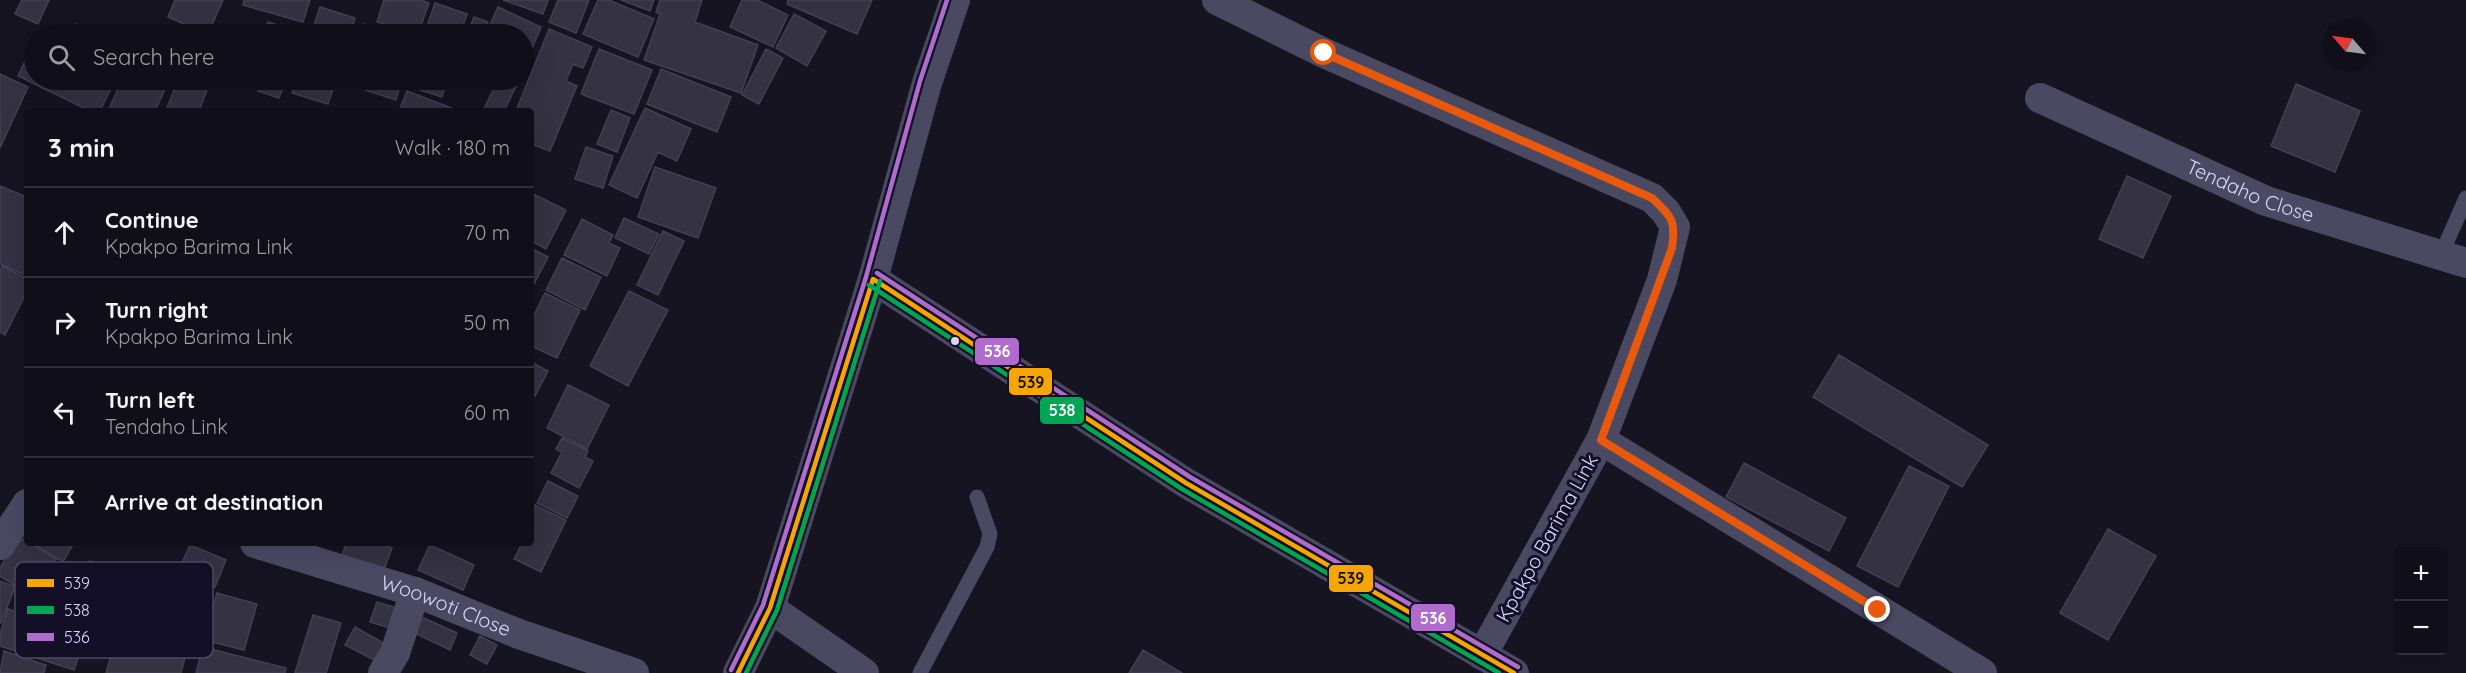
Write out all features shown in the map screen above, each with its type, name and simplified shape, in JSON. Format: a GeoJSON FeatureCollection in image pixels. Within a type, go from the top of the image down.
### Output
{"type":"FeatureCollection","features":[{"type":"Feature","properties":{"kind":"street"},"geometry":{"type":"LineString","coordinates":[[738,673],[770,608],[873,279],[927,83],[955,0]]}},
{"type":"Feature","properties":{"kind":"street","name":"Kpakpo Barima Link"},"geometry":{"type":"LineString","coordinates":[[1217,0],[1324,53],[1652,198],[1666,212],[1675,227],[1672,248],[1601,440],[1482,655]]}},
{"type":"Feature","properties":{"kind":"street","name":"Tendaho Close"},"geometry":{"type":"LineString","coordinates":[[2040,98],[2266,201],[2453,259]]}},
{"type":"Feature","properties":{"kind":"street"},"geometry":{"type":"LineString","coordinates":[[873,279],[1186,483],[1514,673]]}},
{"type":"Feature","properties":{"kind":"street"},"geometry":{"type":"LineString","coordinates":[[1601,440],[1982,673]]}},
{"type":"Feature","properties":{"kind":"street"},"geometry":{"type":"LineString","coordinates":[[0,545],[24,509]]}},
{"type":"Feature","properties":{"kind":"street","name":"Woowoti Close"},"geometry":{"type":"LineString","coordinates":[[265,546],[415,592],[519,634],[634,673]]}},
{"type":"Feature","properties":{"kind":"street"},"geometry":{"type":"LineString","coordinates":[[383,673],[395,653],[415,592]]}},
{"type":"Feature","properties":{"kind":"street"},"geometry":{"type":"LineString","coordinates":[[770,608],[864,673]]}},
{"type":"Feature","properties":{"kind":"lane"},"geometry":{"type":"LineString","coordinates":[[2453,259],[2466,198]]}},
{"type":"Feature","properties":{"kind":"lane"},"geometry":{"type":"LineString","coordinates":[[920,673],[987,547],[990,534],[977,497]]}},
{"type":"Feature","properties":{"kind":"building"},"geometry":{"type":"Polygon","coordinates":[[[22,0],[49,0],[38,24],[15,14],[22,0]]]}},
{"type":"Feature","properties":{"kind":"building"},"geometry":{"type":"Polygon","coordinates":[[[175,0],[223,0],[212,24],[184,24],[168,17],[175,0]]]}},
{"type":"Feature","properties":{"kind":"building"},"geometry":{"type":"Polygon","coordinates":[[[244,0],[310,0],[303,22],[243,5],[244,0]]]}},
{"type":"Feature","properties":{"kind":"building"},"geometry":{"type":"Polygon","coordinates":[[[384,0],[420,0],[429,3],[422,24],[377,22],[384,0]]]}},
{"type":"Feature","properties":{"kind":"building"},"geometry":{"type":"Polygon","coordinates":[[[503,0],[548,0],[543,14],[503,0]]]}},
{"type":"Feature","properties":{"kind":"building"},"geometry":{"type":"Polygon","coordinates":[[[558,0],[589,0],[576,33],[549,22],[558,0]]]}},
{"type":"Feature","properties":{"kind":"building"},"geometry":{"type":"Polygon","coordinates":[[[598,0],[609,0],[654,19],[638,57],[583,34],[598,0]]]}},
{"type":"Feature","properties":{"kind":"building"},"geometry":{"type":"Polygon","coordinates":[[[621,0],[654,0],[650,11],[621,0]]]}},
{"type":"Feature","properties":{"kind":"building"},"geometry":{"type":"Polygon","coordinates":[[[660,0],[702,0],[695,22],[758,45],[741,93],[644,60],[660,14],[656,12],[660,0]]]}},
{"type":"Feature","properties":{"kind":"building"},"geometry":{"type":"Polygon","coordinates":[[[742,0],[757,0],[788,15],[773,47],[730,27],[742,0]]]}},
{"type":"Feature","properties":{"kind":"building"},"geometry":{"type":"Polygon","coordinates":[[[788,0],[872,0],[857,34],[787,4],[788,0]]]}},
{"type":"Feature","properties":{"kind":"building"},"geometry":{"type":"Polygon","coordinates":[[[435,3],[467,14],[464,24],[428,24],[435,3]]]}},
{"type":"Feature","properties":{"kind":"building"},"geometry":{"type":"Polygon","coordinates":[[[320,7],[355,18],[353,24],[314,24],[320,7]]]}},
{"type":"Feature","properties":{"kind":"building"},"geometry":{"type":"Polygon","coordinates":[[[498,7],[541,27],[534,43],[534,24],[490,24],[498,7]]]}},
{"type":"Feature","properties":{"kind":"building"},"geometry":{"type":"Polygon","coordinates":[[[794,14],[826,31],[807,66],[776,48],[794,14]]]}},
{"type":"Feature","properties":{"kind":"building"},"geometry":{"type":"Polygon","coordinates":[[[474,17],[488,22],[487,24],[471,24],[474,17]]]}},
{"type":"Feature","properties":{"kind":"building"},"geometry":{"type":"Polygon","coordinates":[[[549,29],[592,47],[583,68],[573,64],[566,81],[577,86],[550,151],[534,145],[534,108],[517,108],[524,90],[534,90],[534,66],[549,29]]]}},
{"type":"Feature","properties":{"kind":"building"},"geometry":{"type":"Polygon","coordinates":[[[599,49],[652,70],[634,114],[581,94],[599,49]]]}},
{"type":"Feature","properties":{"kind":"building"},"geometry":{"type":"Polygon","coordinates":[[[766,49],[783,58],[759,104],[742,95],[766,49]]]}},
{"type":"Feature","properties":{"kind":"building"},"geometry":{"type":"Polygon","coordinates":[[[24,63],[24,79],[18,76],[24,63]]]}},
{"type":"Feature","properties":{"kind":"building"},"geometry":{"type":"Polygon","coordinates":[[[661,69],[731,97],[717,132],[647,104],[661,69]]]}},
{"type":"Feature","properties":{"kind":"building"},"geometry":{"type":"Polygon","coordinates":[[[0,74],[24,85],[24,90],[27,90],[0,148],[0,74]]]}},
{"type":"Feature","properties":{"kind":"building"},"geometry":{"type":"Polygon","coordinates":[[[2296,84],[2360,111],[2335,172],[2271,146],[2296,84]]]}},
{"type":"Feature","properties":{"kind":"building"},"geometry":{"type":"Polygon","coordinates":[[[47,90],[110,90],[101,108],[84,108],[47,90]]]}},
{"type":"Feature","properties":{"kind":"building"},"geometry":{"type":"Polygon","coordinates":[[[117,90],[165,90],[156,108],[109,108],[117,90]]]}},
{"type":"Feature","properties":{"kind":"building"},"geometry":{"type":"Polygon","coordinates":[[[174,90],[207,90],[200,108],[167,108],[174,90]]]}},
{"type":"Feature","properties":{"kind":"building"},"geometry":{"type":"Polygon","coordinates":[[[258,90],[282,90],[279,98],[258,90]]]}},
{"type":"Feature","properties":{"kind":"building"},"geometry":{"type":"Polygon","coordinates":[[[293,90],[333,90],[328,104],[292,93],[293,90]]]}},
{"type":"Feature","properties":{"kind":"building"},"geometry":{"type":"Polygon","coordinates":[[[365,90],[399,90],[396,100],[365,90]]]}},
{"type":"Feature","properties":{"kind":"building"},"geometry":{"type":"Polygon","coordinates":[[[420,90],[444,90],[442,97],[420,90]]]}},
{"type":"Feature","properties":{"kind":"building"},"geometry":{"type":"Polygon","coordinates":[[[493,90],[514,90],[505,108],[484,108],[493,90]]]}},
{"type":"Feature","properties":{"kind":"building"},"geometry":{"type":"Polygon","coordinates":[[[407,91],[451,108],[400,108],[407,91]]]}},
{"type":"Feature","properties":{"kind":"building"},"geometry":{"type":"Polygon","coordinates":[[[645,108],[691,129],[677,161],[658,152],[637,198],[609,185],[645,108]]]}},
{"type":"Feature","properties":{"kind":"building"},"geometry":{"type":"Polygon","coordinates":[[[611,110],[630,118],[617,152],[597,144],[611,110]]]}},
{"type":"Feature","properties":{"kind":"building"},"geometry":{"type":"Polygon","coordinates":[[[586,147],[613,156],[603,188],[575,179],[586,147]]]}},
{"type":"Feature","properties":{"kind":"building"},"geometry":{"type":"Polygon","coordinates":[[[655,167],[716,188],[698,238],[638,217],[655,167]]]}},
{"type":"Feature","properties":{"kind":"building"},"geometry":{"type":"Polygon","coordinates":[[[2127,176],[2171,196],[2143,258],[2099,239],[2127,176]]]}},
{"type":"Feature","properties":{"kind":"building"},"geometry":{"type":"Polygon","coordinates":[[[0,186],[24,196],[24,275],[0,264],[0,186]]]}},
{"type":"Feature","properties":{"kind":"building"},"geometry":{"type":"Polygon","coordinates":[[[534,194],[566,210],[546,249],[534,243],[534,194]]]}},
{"type":"Feature","properties":{"kind":"building"},"geometry":{"type":"Polygon","coordinates":[[[624,218],[659,234],[649,254],[615,238],[624,218]]]}},
{"type":"Feature","properties":{"kind":"building"},"geometry":{"type":"Polygon","coordinates":[[[582,219],[613,235],[609,243],[620,248],[607,276],[564,255],[582,219]]]}},
{"type":"Feature","properties":{"kind":"building"},"geometry":{"type":"Polygon","coordinates":[[[663,231],[684,241],[658,295],[637,285],[663,231]]]}},
{"type":"Feature","properties":{"kind":"building"},"geometry":{"type":"Polygon","coordinates":[[[534,250],[548,257],[534,284],[534,250]]]}},
{"type":"Feature","properties":{"kind":"building"},"geometry":{"type":"Polygon","coordinates":[[[562,258],[601,277],[585,310],[546,290],[562,258]]]}},
{"type":"Feature","properties":{"kind":"building"},"geometry":{"type":"Polygon","coordinates":[[[2,266],[24,277],[24,297],[5,335],[0,332],[0,271],[2,266]]]}},
{"type":"Feature","properties":{"kind":"building"},"geometry":{"type":"Polygon","coordinates":[[[629,291],[668,310],[628,386],[590,366],[629,291]]]}},
{"type":"Feature","properties":{"kind":"building"},"geometry":{"type":"Polygon","coordinates":[[[545,293],[580,310],[557,358],[534,347],[534,315],[545,293]]]}},
{"type":"Feature","properties":{"kind":"building"},"geometry":{"type":"Polygon","coordinates":[[[1839,355],[1988,445],[1962,487],[1813,397],[1839,355]]]}},
{"type":"Feature","properties":{"kind":"building"},"geometry":{"type":"Polygon","coordinates":[[[534,364],[548,371],[534,396],[534,364]]]}},
{"type":"Feature","properties":{"kind":"building"},"geometry":{"type":"Polygon","coordinates":[[[568,385],[609,405],[587,449],[547,428],[568,385]]]}},
{"type":"Feature","properties":{"kind":"building"},"geometry":{"type":"Polygon","coordinates":[[[562,438],[588,451],[585,457],[593,461],[579,488],[551,473],[562,452],[556,449],[562,438]]]}},
{"type":"Feature","properties":{"kind":"building"},"geometry":{"type":"Polygon","coordinates":[[[1744,463],[1846,518],[1829,551],[1726,497],[1744,463]]]}},
{"type":"Feature","properties":{"kind":"building"},"geometry":{"type":"Polygon","coordinates":[[[1909,466],[1949,486],[1898,587],[1857,566],[1909,466]]]}},
{"type":"Feature","properties":{"kind":"building"},"geometry":{"type":"Polygon","coordinates":[[[548,481],[578,496],[567,518],[537,503],[548,481]]]}},
{"type":"Feature","properties":{"kind":"building"},"geometry":{"type":"Polygon","coordinates":[[[535,505],[566,520],[541,572],[514,559],[520,546],[534,546],[535,505]]]}},
{"type":"Feature","properties":{"kind":"building"},"geometry":{"type":"Polygon","coordinates":[[[2108,529],[2156,556],[2108,640],[2060,613],[2108,529]]]}},
{"type":"Feature","properties":{"kind":"building"},"geometry":{"type":"Polygon","coordinates":[[[19,537],[24,540],[24,546],[34,546],[56,559],[54,562],[15,562],[15,586],[0,576],[0,568],[19,537]]]}},
{"type":"Feature","properties":{"kind":"building"},"geometry":{"type":"Polygon","coordinates":[[[37,546],[72,546],[63,562],[37,546]]]}},
{"type":"Feature","properties":{"kind":"building"},"geometry":{"type":"Polygon","coordinates":[[[190,546],[226,560],[215,587],[213,586],[213,562],[182,562],[190,546]]]}},
{"type":"Feature","properties":{"kind":"building"},"geometry":{"type":"Polygon","coordinates":[[[345,546],[392,548],[383,572],[342,556],[345,546]]]}},
{"type":"Feature","properties":{"kind":"building"},"geometry":{"type":"Polygon","coordinates":[[[430,546],[474,565],[463,590],[418,570],[430,546]]]}},
{"type":"Feature","properties":{"kind":"building"},"geometry":{"type":"Polygon","coordinates":[[[0,581],[15,587],[1,623],[0,623],[0,581]]]}},
{"type":"Feature","properties":{"kind":"building"},"geometry":{"type":"Polygon","coordinates":[[[217,593],[257,604],[244,650],[213,642],[213,607],[217,593]]]}},
{"type":"Feature","properties":{"kind":"building"},"geometry":{"type":"Polygon","coordinates":[[[377,602],[400,609],[393,629],[370,622],[377,602]]]}},
{"type":"Feature","properties":{"kind":"building"},"geometry":{"type":"Polygon","coordinates":[[[8,609],[15,611],[15,651],[0,646],[0,634],[8,609]]]}},
{"type":"Feature","properties":{"kind":"building"},"geometry":{"type":"Polygon","coordinates":[[[415,614],[457,633],[450,650],[408,630],[415,614]]]}},
{"type":"Feature","properties":{"kind":"building"},"geometry":{"type":"Polygon","coordinates":[[[313,615],[341,623],[326,673],[295,673],[313,615]]]}},
{"type":"Feature","properties":{"kind":"building"},"geometry":{"type":"Polygon","coordinates":[[[355,627],[389,646],[380,663],[345,645],[355,627]]]}},
{"type":"Feature","properties":{"kind":"building"},"geometry":{"type":"Polygon","coordinates":[[[480,636],[497,645],[487,664],[470,655],[480,636]]]}},
{"type":"Feature","properties":{"kind":"building"},"geometry":{"type":"Polygon","coordinates":[[[213,650],[286,668],[285,673],[196,673],[200,658],[213,658],[213,650]]]}},
{"type":"Feature","properties":{"kind":"building"},"geometry":{"type":"Polygon","coordinates":[[[1143,650],[1182,673],[1129,673],[1143,650]]]}},
{"type":"Feature","properties":{"kind":"building"},"geometry":{"type":"Polygon","coordinates":[[[4,651],[15,655],[15,658],[25,658],[46,665],[44,673],[0,673],[4,651]]]}},
{"type":"Feature","properties":{"kind":"building"},"geometry":{"type":"Polygon","coordinates":[[[37,658],[78,658],[74,670],[37,658]]]}},
{"type":"Feature","properties":{"kind":"building"},"geometry":{"type":"Polygon","coordinates":[[[110,658],[185,658],[181,673],[106,673],[110,658]]]}},
{"type":"Feature","properties":{"kind":"transit line","name":"536"},"geometry":{"type":"LineString","coordinates":[[731,670],[763,605],[866,277],[920,81],[947,0]]}},
{"type":"Feature","properties":{"kind":"transit line","name":"536"},"geometry":{"type":"LineString","coordinates":[[877,273],[1190,477],[1518,667]]}},
{"type":"Feature","properties":{"kind":"transit line","name":"539"},"geometry":{"type":"LineString","coordinates":[[873,279],[1186,483],[1514,673]]}},
{"type":"Feature","properties":{"kind":"transit line","name":"539"},"geometry":{"type":"LineString","coordinates":[[738,673],[770,608],[873,279]]}},
{"type":"Feature","properties":{"kind":"transit line","name":"538"},"geometry":{"type":"LineString","coordinates":[[746,673],[777,610],[880,281]]}},
{"type":"Feature","properties":{"kind":"transit line","name":"538"},"geometry":{"type":"LineString","coordinates":[[869,285],[1182,489],[1499,673]]}},
{"type":"Feature","properties":{"kind":"route"},"geometry":{"type":"LineString","coordinates":[[1324,53],[1652,198],[1666,212],[1675,227],[1672,248],[1601,440],[1878,610]]}}]}
